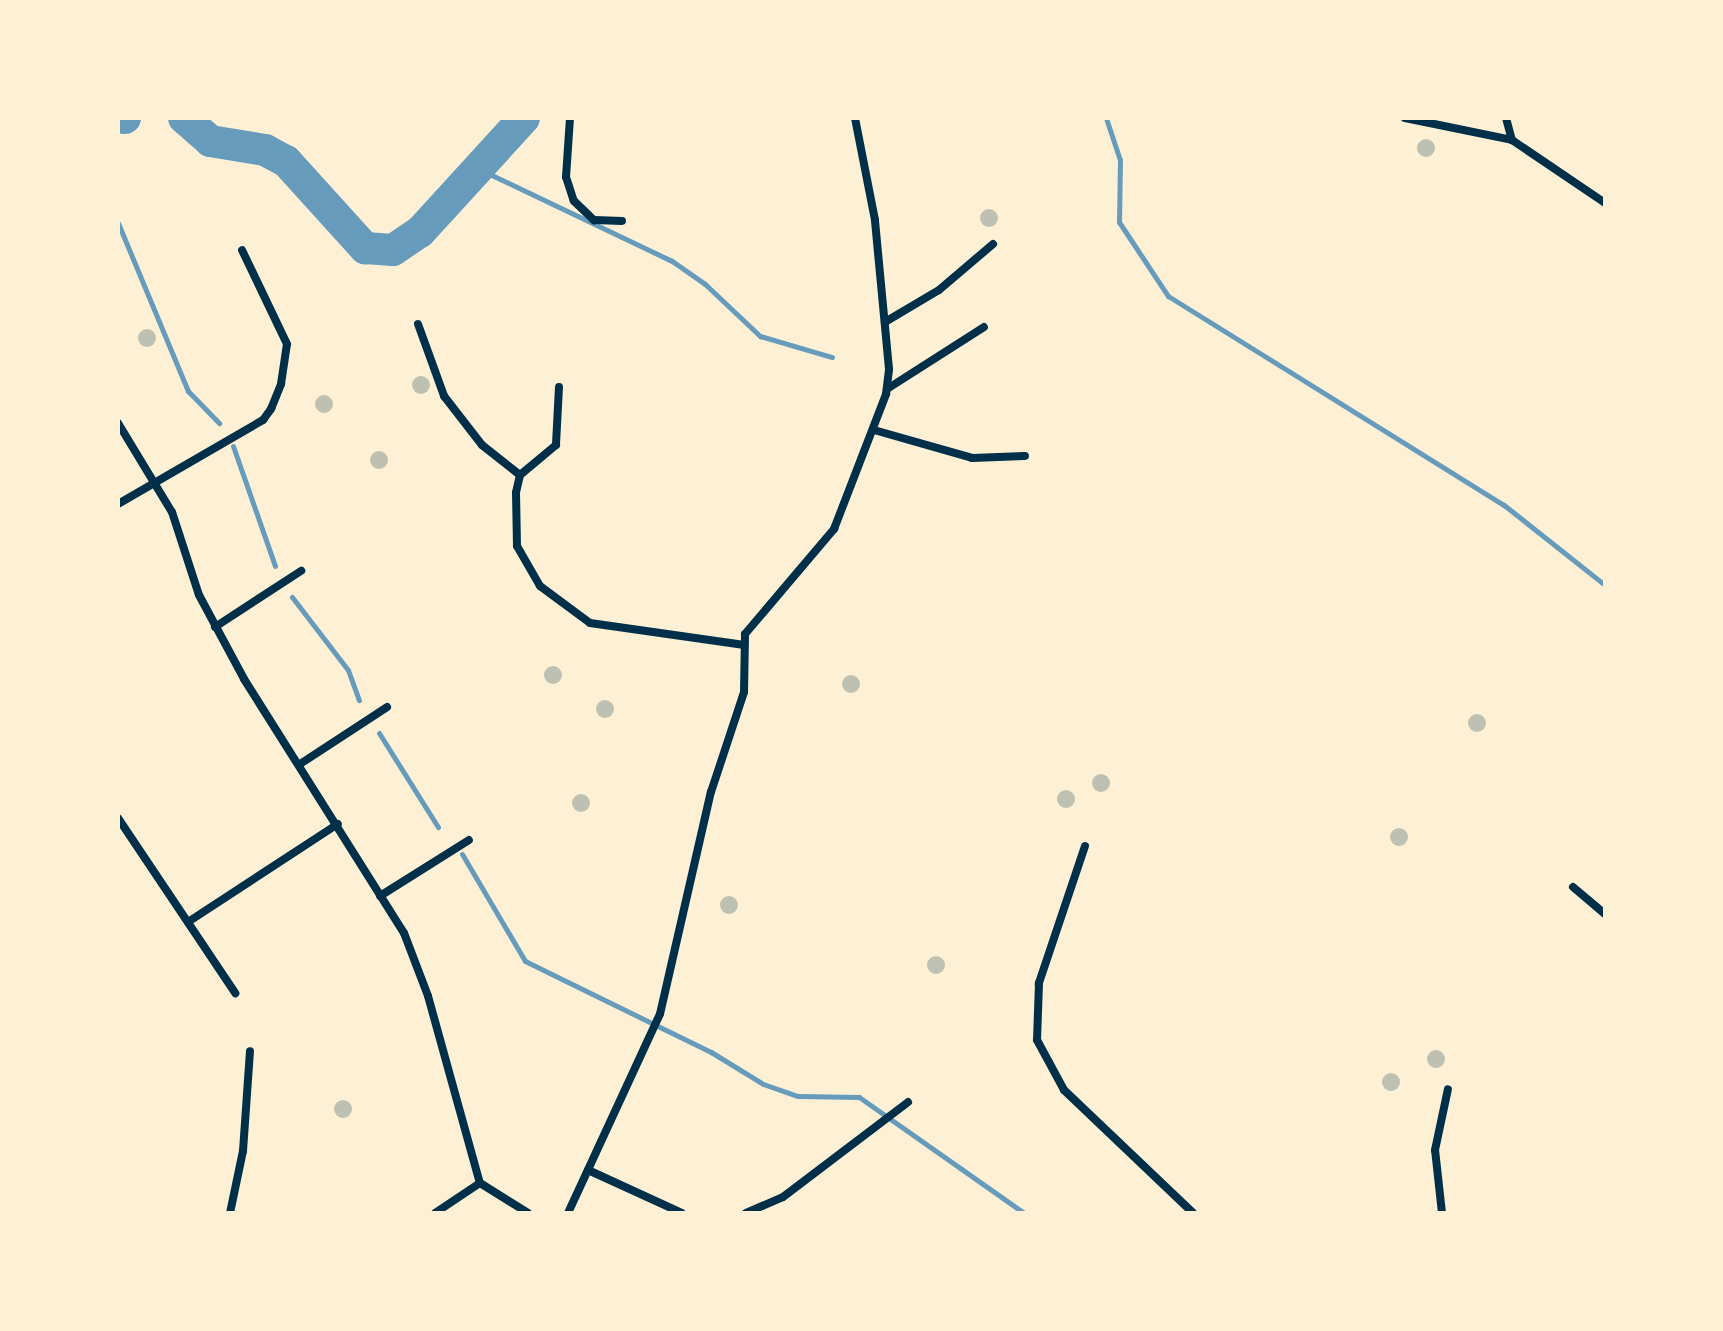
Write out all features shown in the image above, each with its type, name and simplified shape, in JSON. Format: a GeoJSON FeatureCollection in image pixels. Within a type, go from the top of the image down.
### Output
{"type":"FeatureCollection","features":[{"type":"Feature","properties":{"kind":"street"},"geometry":{"type":"LineString","coordinates":[[570,118],[566,177],[574,201],[594,220],[622,221]]}},
{"type":"Feature","properties":{"kind":"street"},"geometry":{"type":"LineString","coordinates":[[568,1213],[665,999],[711,792],[744,692],[744,645],[752,622],[808,565],[834,529],[887,390],[885,322],[868,173],[855,118]]}},
{"type":"Feature","properties":{"kind":"street"},"geometry":{"type":"LineString","coordinates":[[1405,118],[1512,140],[1605,203]]}},
{"type":"Feature","properties":{"kind":"street"},"geometry":{"type":"LineString","coordinates":[[1506,118],[1512,140]]}},
{"type":"Feature","properties":{"kind":"street"},"geometry":{"type":"LineString","coordinates":[[885,322],[927,299],[993,244]]}},
{"type":"Feature","properties":{"kind":"street"},"geometry":{"type":"LineString","coordinates":[[118,504],[153,480],[263,420],[281,384],[287,344],[282,324],[242,250]]}},
{"type":"Feature","properties":{"kind":"street"},"geometry":{"type":"LineString","coordinates":[[418,324],[435,380],[457,416],[520,475]]}},
{"type":"Feature","properties":{"kind":"street"},"geometry":{"type":"LineString","coordinates":[[887,390],[984,327]]}},
{"type":"Feature","properties":{"kind":"street"},"geometry":{"type":"LineString","coordinates":[[559,387],[556,445],[520,475],[517,546],[550,597],[590,623],[744,645]]}},
{"type":"Feature","properties":{"kind":"street"},"geometry":{"type":"LineString","coordinates":[[118,423],[172,512],[215,627],[338,824],[414,956],[480,1183],[528,1213]]}},
{"type":"Feature","properties":{"kind":"street"},"geometry":{"type":"LineString","coordinates":[[874,430],[972,458],[1025,456]]}},
{"type":"Feature","properties":{"kind":"street"},"geometry":{"type":"LineString","coordinates":[[215,627],[301,571]]}},
{"type":"Feature","properties":{"kind":"street"},"geometry":{"type":"LineString","coordinates":[[300,764],[387,707]]}},
{"type":"Feature","properties":{"kind":"street"},"geometry":{"type":"LineString","coordinates":[[118,818],[235,993]]}},
{"type":"Feature","properties":{"kind":"street"},"geometry":{"type":"LineString","coordinates":[[188,922],[338,824]]}},
{"type":"Feature","properties":{"kind":"street"},"geometry":{"type":"LineString","coordinates":[[380,896],[469,840]]}},
{"type":"Feature","properties":{"kind":"street"},"geometry":{"type":"LineString","coordinates":[[1085,846],[1039,983],[1037,1040],[1064,1090],[1193,1213]]}},
{"type":"Feature","properties":{"kind":"street"},"geometry":{"type":"LineString","coordinates":[[1573,887],[1605,914]]}},
{"type":"Feature","properties":{"kind":"street"},"geometry":{"type":"LineString","coordinates":[[230,1213],[243,1151],[250,1051]]}},
{"type":"Feature","properties":{"kind":"street"},"geometry":{"type":"LineString","coordinates":[[1442,1213],[1435,1150],[1448,1089]]}},
{"type":"Feature","properties":{"kind":"street"},"geometry":{"type":"LineString","coordinates":[[746,1213],[783,1197],[908,1102]]}},
{"type":"Feature","properties":{"kind":"street"},"geometry":{"type":"LineString","coordinates":[[588,1170],[682,1213]]}},
{"type":"Feature","properties":{"kind":"street"},"geometry":{"type":"LineString","coordinates":[[435,1213],[480,1183]]}},
{"type":"Feature","properties":{"kind":"building"},"geometry":{"type":"Polygon","coordinates":[[[1426,139],[1435,148],[1426,157],[1417,148],[1426,139]]]}},
{"type":"Feature","properties":{"kind":"building"},"geometry":{"type":"Polygon","coordinates":[[[989,209],[998,218],[989,227],[980,218],[989,209]]]}},
{"type":"Feature","properties":{"kind":"building"},"geometry":{"type":"Polygon","coordinates":[[[147,329],[156,338],[147,347],[138,338],[147,329]]]}},
{"type":"Feature","properties":{"kind":"building"},"geometry":{"type":"Polygon","coordinates":[[[421,376],[430,385],[421,394],[412,385],[421,376]]]}},
{"type":"Feature","properties":{"kind":"building"},"geometry":{"type":"Polygon","coordinates":[[[324,395],[333,404],[324,413],[315,404],[324,395]]]}},
{"type":"Feature","properties":{"kind":"building"},"geometry":{"type":"Polygon","coordinates":[[[379,451],[388,460],[379,469],[370,460],[379,451]]]}},
{"type":"Feature","properties":{"kind":"building"},"geometry":{"type":"Polygon","coordinates":[[[553,666],[562,675],[553,684],[544,675],[553,666]]]}},
{"type":"Feature","properties":{"kind":"building"},"geometry":{"type":"Polygon","coordinates":[[[851,675],[860,684],[851,693],[842,684],[851,675]]]}},
{"type":"Feature","properties":{"kind":"building"},"geometry":{"type":"Polygon","coordinates":[[[605,700],[614,709],[605,718],[596,709],[605,700]]]}},
{"type":"Feature","properties":{"kind":"building"},"geometry":{"type":"Polygon","coordinates":[[[1477,714],[1486,723],[1477,732],[1468,723],[1477,714]]]}},
{"type":"Feature","properties":{"kind":"building"},"geometry":{"type":"Polygon","coordinates":[[[1101,774],[1110,783],[1101,792],[1092,783],[1101,774]]]}},
{"type":"Feature","properties":{"kind":"building"},"geometry":{"type":"Polygon","coordinates":[[[1066,790],[1075,799],[1066,808],[1057,799],[1066,790]]]}},
{"type":"Feature","properties":{"kind":"building"},"geometry":{"type":"Polygon","coordinates":[[[581,794],[590,803],[581,812],[572,803],[581,794]]]}},
{"type":"Feature","properties":{"kind":"building"},"geometry":{"type":"Polygon","coordinates":[[[1399,828],[1408,837],[1399,846],[1390,837],[1399,828]]]}},
{"type":"Feature","properties":{"kind":"building"},"geometry":{"type":"Polygon","coordinates":[[[729,896],[738,905],[729,914],[720,905],[729,896]]]}},
{"type":"Feature","properties":{"kind":"building"},"geometry":{"type":"Polygon","coordinates":[[[936,956],[945,965],[936,974],[927,965],[936,956]]]}},
{"type":"Feature","properties":{"kind":"building"},"geometry":{"type":"Polygon","coordinates":[[[1436,1050],[1445,1059],[1436,1068],[1427,1059],[1436,1050]]]}},
{"type":"Feature","properties":{"kind":"building"},"geometry":{"type":"Polygon","coordinates":[[[1391,1073],[1400,1082],[1391,1091],[1382,1082],[1391,1073]]]}},
{"type":"Feature","properties":{"kind":"building"},"geometry":{"type":"Polygon","coordinates":[[[343,1100],[352,1109],[343,1118],[334,1109],[343,1100]]]}},
{"type":"Feature","properties":{"kind":"waterway"},"geometry":{"type":"LineString","coordinates":[[184,118],[210,141],[265,150],[286,161],[365,248],[393,250],[420,232],[524,118]]}},
{"type":"Feature","properties":{"kind":"waterway"},"geometry":{"type":"LineString","coordinates":[[508,118],[514,130]]}},
{"type":"Feature","properties":{"kind":"waterway"},"geometry":{"type":"LineString","coordinates":[[1106,118],[1120,160],[1119,222],[1168,296],[1504,505],[1605,585]]}},
{"type":"Feature","properties":{"kind":"waterway"},"geometry":{"type":"LineString","coordinates":[[479,169],[672,261],[705,284],[760,336],[832,357]]}},
{"type":"Feature","properties":{"kind":"waterway"},"geometry":{"type":"LineString","coordinates":[[118,223],[188,391],[219,423]]}},
{"type":"Feature","properties":{"kind":"waterway"},"geometry":{"type":"LineString","coordinates":[[233,446],[275,566]]}},
{"type":"Feature","properties":{"kind":"waterway"},"geometry":{"type":"LineString","coordinates":[[292,597],[348,670],[359,700]]}},
{"type":"Feature","properties":{"kind":"waterway"},"geometry":{"type":"LineString","coordinates":[[379,733],[438,827]]}},
{"type":"Feature","properties":{"kind":"waterway"},"geometry":{"type":"LineString","coordinates":[[462,854],[525,961],[711,1052],[763,1084],[798,1096],[859,1097],[1024,1213]]}}]}
